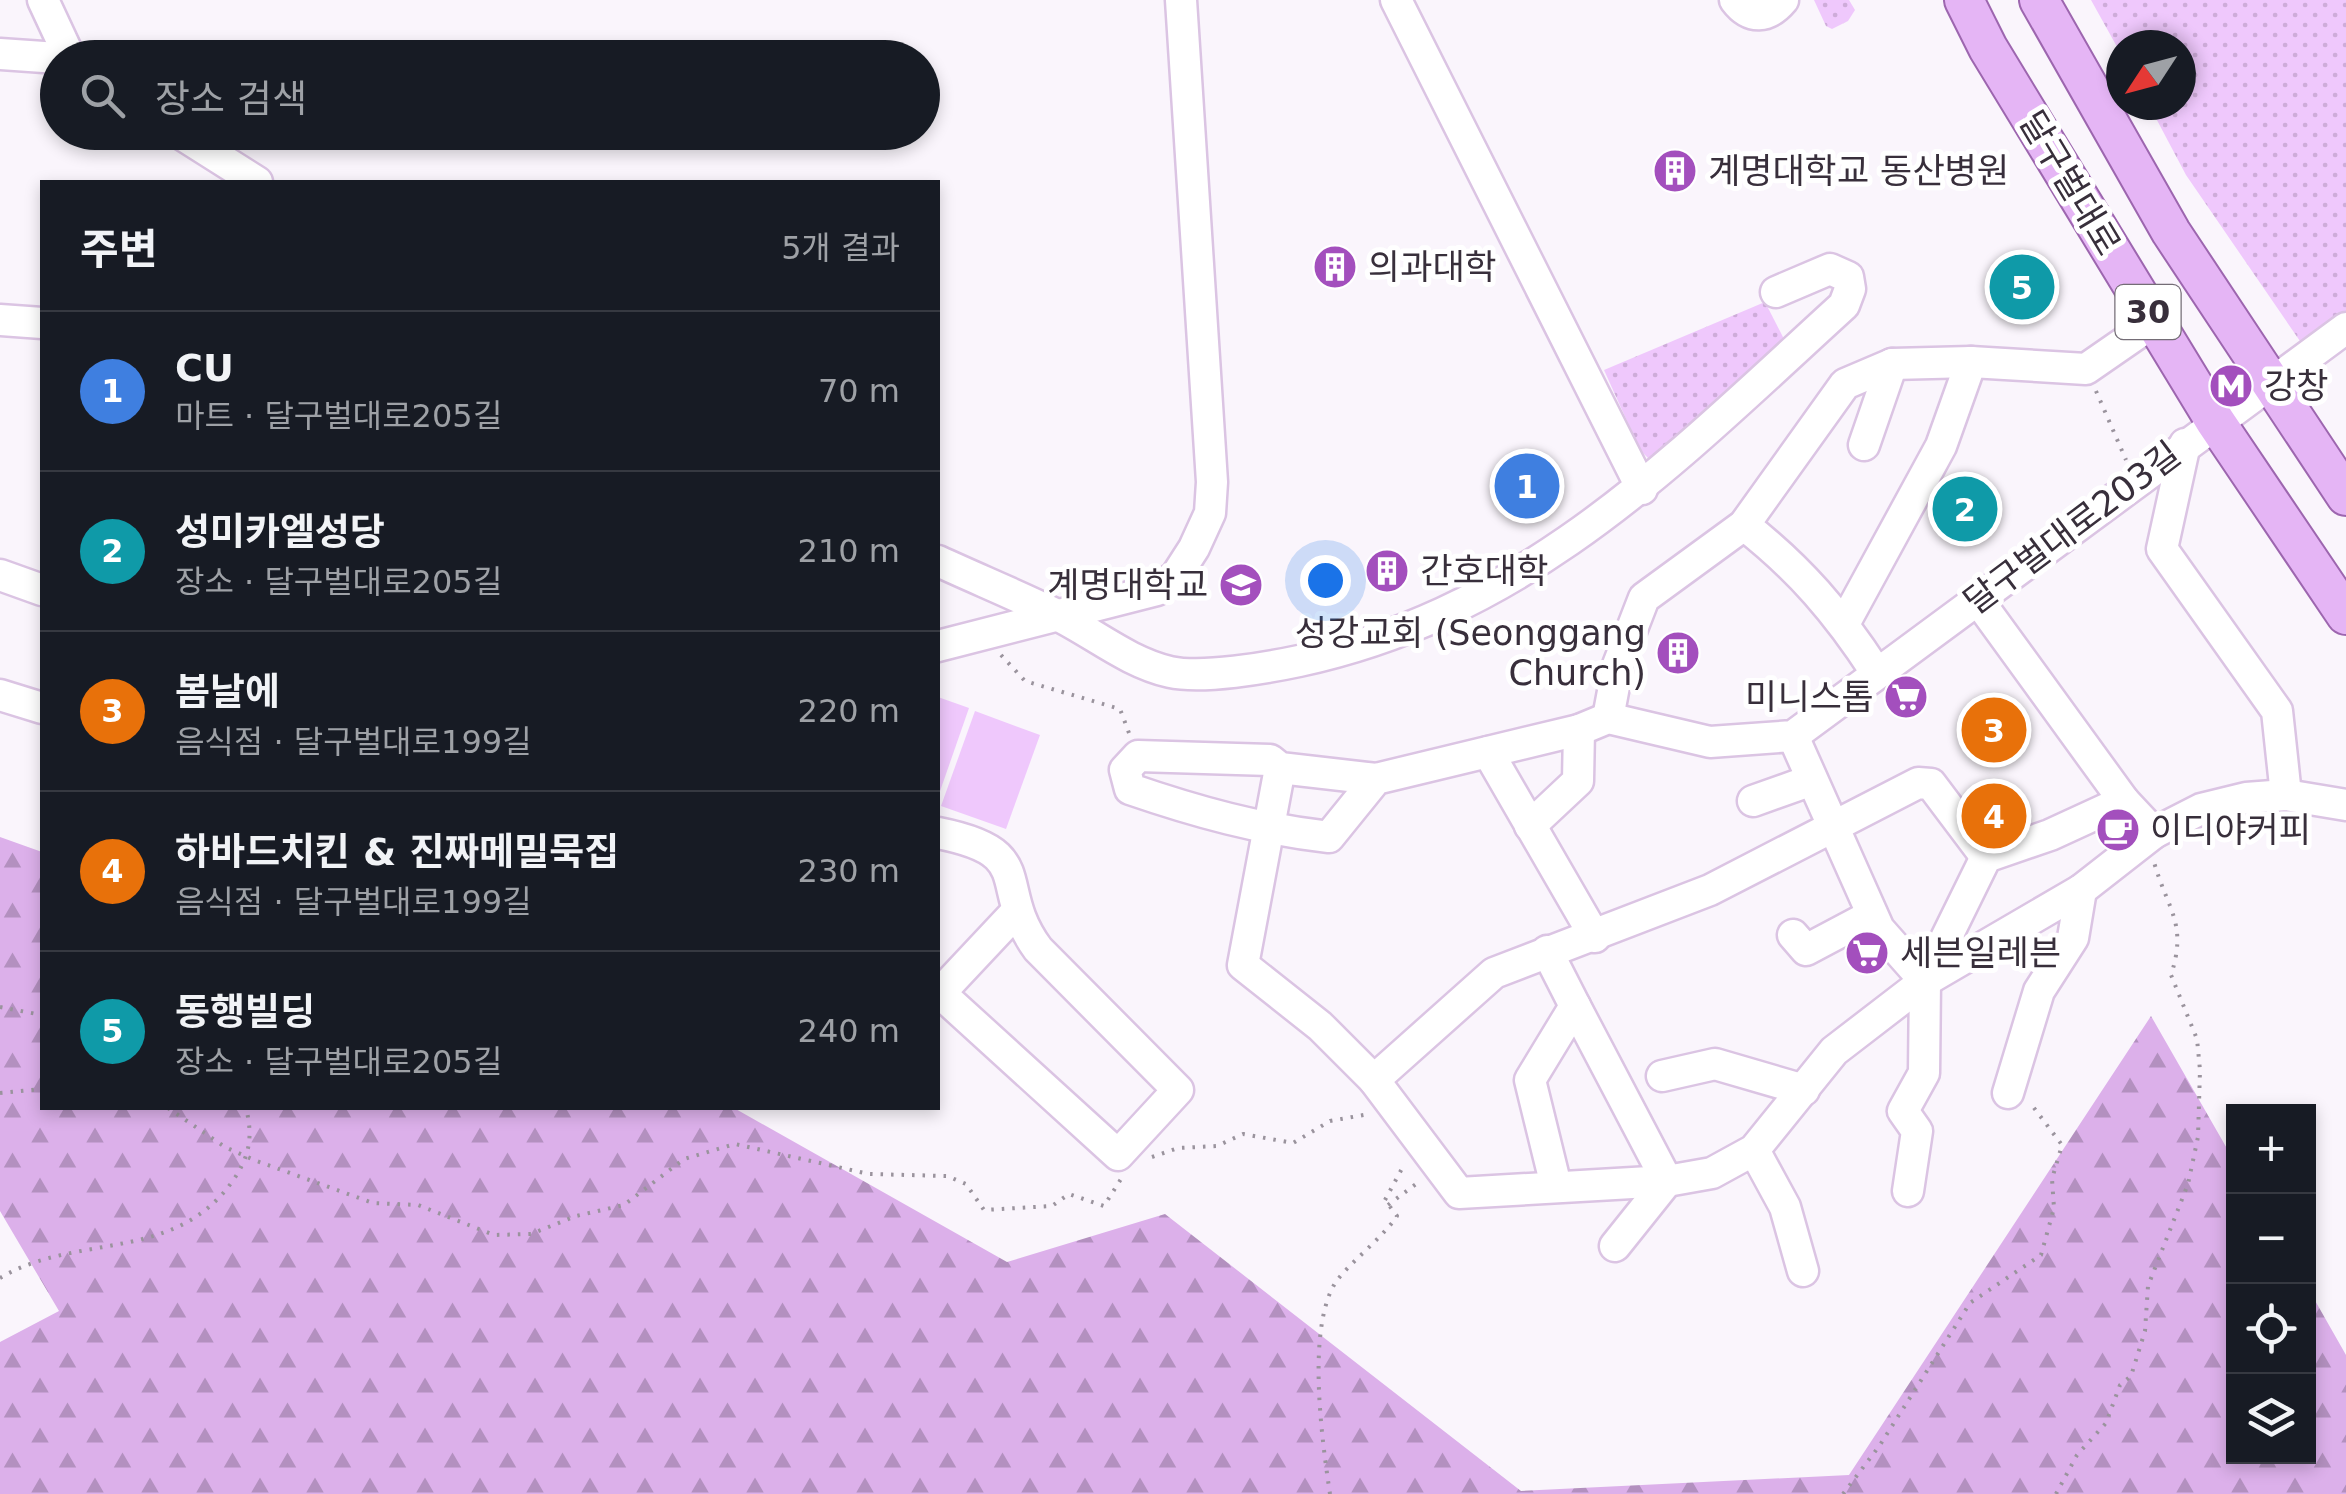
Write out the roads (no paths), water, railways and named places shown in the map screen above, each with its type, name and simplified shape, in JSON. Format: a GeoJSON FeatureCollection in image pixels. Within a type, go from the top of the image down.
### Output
{"type":"FeatureCollection","features":[{"type":"Feature","properties":{"kind":"main road","name":"달구벌대로"},"geometry":{"type":"LineString","coordinates":[[1964,0],[2154,322],[2346,615]]}},
{"type":"Feature","properties":{"kind":"main road","name":"달구벌대로"},"geometry":{"type":"LineString","coordinates":[[2039,0],[2171,232],[2346,496]]}},
{"type":"Feature","properties":{"kind":"street"},"geometry":{"type":"LineString","coordinates":[[43,0],[62,40]]}},
{"type":"Feature","properties":{"kind":"street"},"geometry":{"type":"LineString","coordinates":[[940,645],[1158,590],[1176,576],[1210,513],[1204,325],[1181,0]]}},
{"type":"Feature","properties":{"kind":"street"},"geometry":{"type":"LineString","coordinates":[[1396,0],[1642,489]]}},
{"type":"Feature","properties":{"kind":"street"},"geometry":{"type":"LineString","coordinates":[[1735,0],[1752,15],[1761,16],[1783,0]]}},
{"type":"Feature","properties":{"kind":"street"},"geometry":{"type":"LineString","coordinates":[[0,54],[40,57]]}},
{"type":"Feature","properties":{"kind":"street"},"geometry":{"type":"LineString","coordinates":[[206,150],[254,180]]}},
{"type":"Feature","properties":{"kind":"street"},"geometry":{"type":"LineString","coordinates":[[940,562],[1058,616],[1115,650],[1172,673],[1278,665],[1341,652],[1451,610],[1563,546],[1642,489],[1844,305],[1850,289],[1848,277],[1830,269],[1776,292]]}},
{"type":"Feature","properties":{"kind":"street"},"geometry":{"type":"LineString","coordinates":[[0,320],[40,323]]}},
{"type":"Feature","properties":{"kind":"street"},"geometry":{"type":"LineString","coordinates":[[1608,718],[1618,665],[1644,598],[1744,525],[1845,384],[1892,364],[1971,362],[2086,369],[2154,322]]}},
{"type":"Feature","properties":{"kind":"street","name":"달구벌대로203길"},"geometry":{"type":"LineString","coordinates":[[1792,736],[2346,328]]}},
{"type":"Feature","properties":{"kind":"street"},"geometry":{"type":"LineString","coordinates":[[1844,624],[1941,446],[1971,362]]}},
{"type":"Feature","properties":{"kind":"street"},"geometry":{"type":"LineString","coordinates":[[1864,444],[1892,364]]}},
{"type":"Feature","properties":{"kind":"street"},"geometry":{"type":"LineString","coordinates":[[2184,444],[2162,549],[2277,712],[2286,796]]}},
{"type":"Feature","properties":{"kind":"street"},"geometry":{"type":"LineString","coordinates":[[1744,525],[1795,565],[1844,624],[1876,672]]}},
{"type":"Feature","properties":{"kind":"street"},"geometry":{"type":"LineString","coordinates":[[0,575],[40,589]]}},
{"type":"Feature","properties":{"kind":"street"},"geometry":{"type":"LineString","coordinates":[[1978,600],[2150,836]]}},
{"type":"Feature","properties":{"kind":"street"},"geometry":{"type":"LineString","coordinates":[[0,695],[40,707]]}},
{"type":"Feature","properties":{"kind":"street"},"geometry":{"type":"LineString","coordinates":[[1376,779],[1330,836],[1266,830],[1206,816],[1130,789],[1125,770],[1138,756],[1270,760],[1280,768],[1376,779],[1579,730],[1608,718],[1710,742],[1792,736],[1834,823],[1878,930],[1925,981]]}},
{"type":"Feature","properties":{"kind":"street"},"geometry":{"type":"LineString","coordinates":[[1530,826],[1578,781],[1579,730]]}},
{"type":"Feature","properties":{"kind":"street"},"geometry":{"type":"LineString","coordinates":[[1488,752],[1595,937]]}},
{"type":"Feature","properties":{"kind":"street"},"geometry":{"type":"LineString","coordinates":[[1280,768],[1243,965],[1320,1026],[1374,1080],[1459,1193],[1667,1181],[1712,1172],[1754,1150],[1834,1051],[1925,981],[2081,890],[2150,836],[2201,809],[2246,798],[2286,796],[2346,805]]}},
{"type":"Feature","properties":{"kind":"street"},"geometry":{"type":"LineString","coordinates":[[1753,802],[1812,780]]}},
{"type":"Feature","properties":{"kind":"street"},"geometry":{"type":"LineString","coordinates":[[1374,1080],[1494,973],[1710,890],[1918,782],[1931,784],[1986,857]]}},
{"type":"Feature","properties":{"kind":"street"},"geometry":{"type":"LineString","coordinates":[[1908,1190],[1917,1131],[1903,1111],[1924,1073],[1925,981],[1986,857],[2050,835],[2124,801]]}},
{"type":"Feature","properties":{"kind":"street"},"geometry":{"type":"LineString","coordinates":[[940,833],[970,840],[1002,857],[1010,872],[1017,911],[1038,949],[1178,1090],[1118,1155],[940,993],[1017,911]]}},
{"type":"Feature","properties":{"kind":"street"},"geometry":{"type":"LineString","coordinates":[[2008,1093],[2039,991],[2073,938],[2081,890]]}},
{"type":"Feature","properties":{"kind":"street"},"geometry":{"type":"LineString","coordinates":[[1794,934],[1806,950],[1872,915]]}},
{"type":"Feature","properties":{"kind":"street"},"geometry":{"type":"LineString","coordinates":[[1546,950],[1667,1181]]}},
{"type":"Feature","properties":{"kind":"street"},"geometry":{"type":"LineString","coordinates":[[1556,1186],[1530,1080],[1575,1006]]}},
{"type":"Feature","properties":{"kind":"street"},"geometry":{"type":"LineString","coordinates":[[1662,1076],[1716,1064],[1804,1090]]}},
{"type":"Feature","properties":{"kind":"street"},"geometry":{"type":"LineString","coordinates":[[1754,1150],[1784,1207],[1803,1271]]}},
{"type":"Feature","properties":{"kind":"street"},"geometry":{"type":"LineString","coordinates":[[1616,1246],[1667,1181]]}},
{"type":"Feature","properties":{"kind":"place","name":"계명대학교 동산병원"},"geometry":{"type":"Point","coordinates":[1675,171]}},
{"type":"Feature","properties":{"kind":"place","name":"의과대학"},"geometry":{"type":"Point","coordinates":[1335,267]}},
{"type":"Feature","properties":{"kind":"place","name":"동행빌딩"},"geometry":{"type":"Point","coordinates":[2022,287]}},
{"type":"Feature","properties":{"kind":"place","name":"강창"},"geometry":{"type":"Point","coordinates":[2231,386]}},
{"type":"Feature","properties":{"kind":"place","name":"CU"},"geometry":{"type":"Point","coordinates":[1527,486]}},
{"type":"Feature","properties":{"kind":"place","name":"성미카엘성당"},"geometry":{"type":"Point","coordinates":[1965,509]}},
{"type":"Feature","properties":{"kind":"place","name":"간호대학"},"geometry":{"type":"Point","coordinates":[1387,571]}},
{"type":"Feature","properties":{"kind":"place","name":"계명대학교"},"geometry":{"type":"Point","coordinates":[1241,585]}},
{"type":"Feature","properties":{"kind":"place","name":"성강교회 (Seonggang Church)"},"geometry":{"type":"Point","coordinates":[1678,653]}},
{"type":"Feature","properties":{"kind":"place","name":"미니스톱"},"geometry":{"type":"Point","coordinates":[1906,697]}},
{"type":"Feature","properties":{"kind":"place","name":"봄날에"},"geometry":{"type":"Point","coordinates":[1994,730]}},
{"type":"Feature","properties":{"kind":"place","name":"하바드치킨 & 진짜메밀묵집"},"geometry":{"type":"Point","coordinates":[1994,816]}},
{"type":"Feature","properties":{"kind":"place","name":"이디야커피"},"geometry":{"type":"Point","coordinates":[2118,830]}},
{"type":"Feature","properties":{"kind":"place","name":"세븐일레븐"},"geometry":{"type":"Point","coordinates":[1867,953]}}]}
